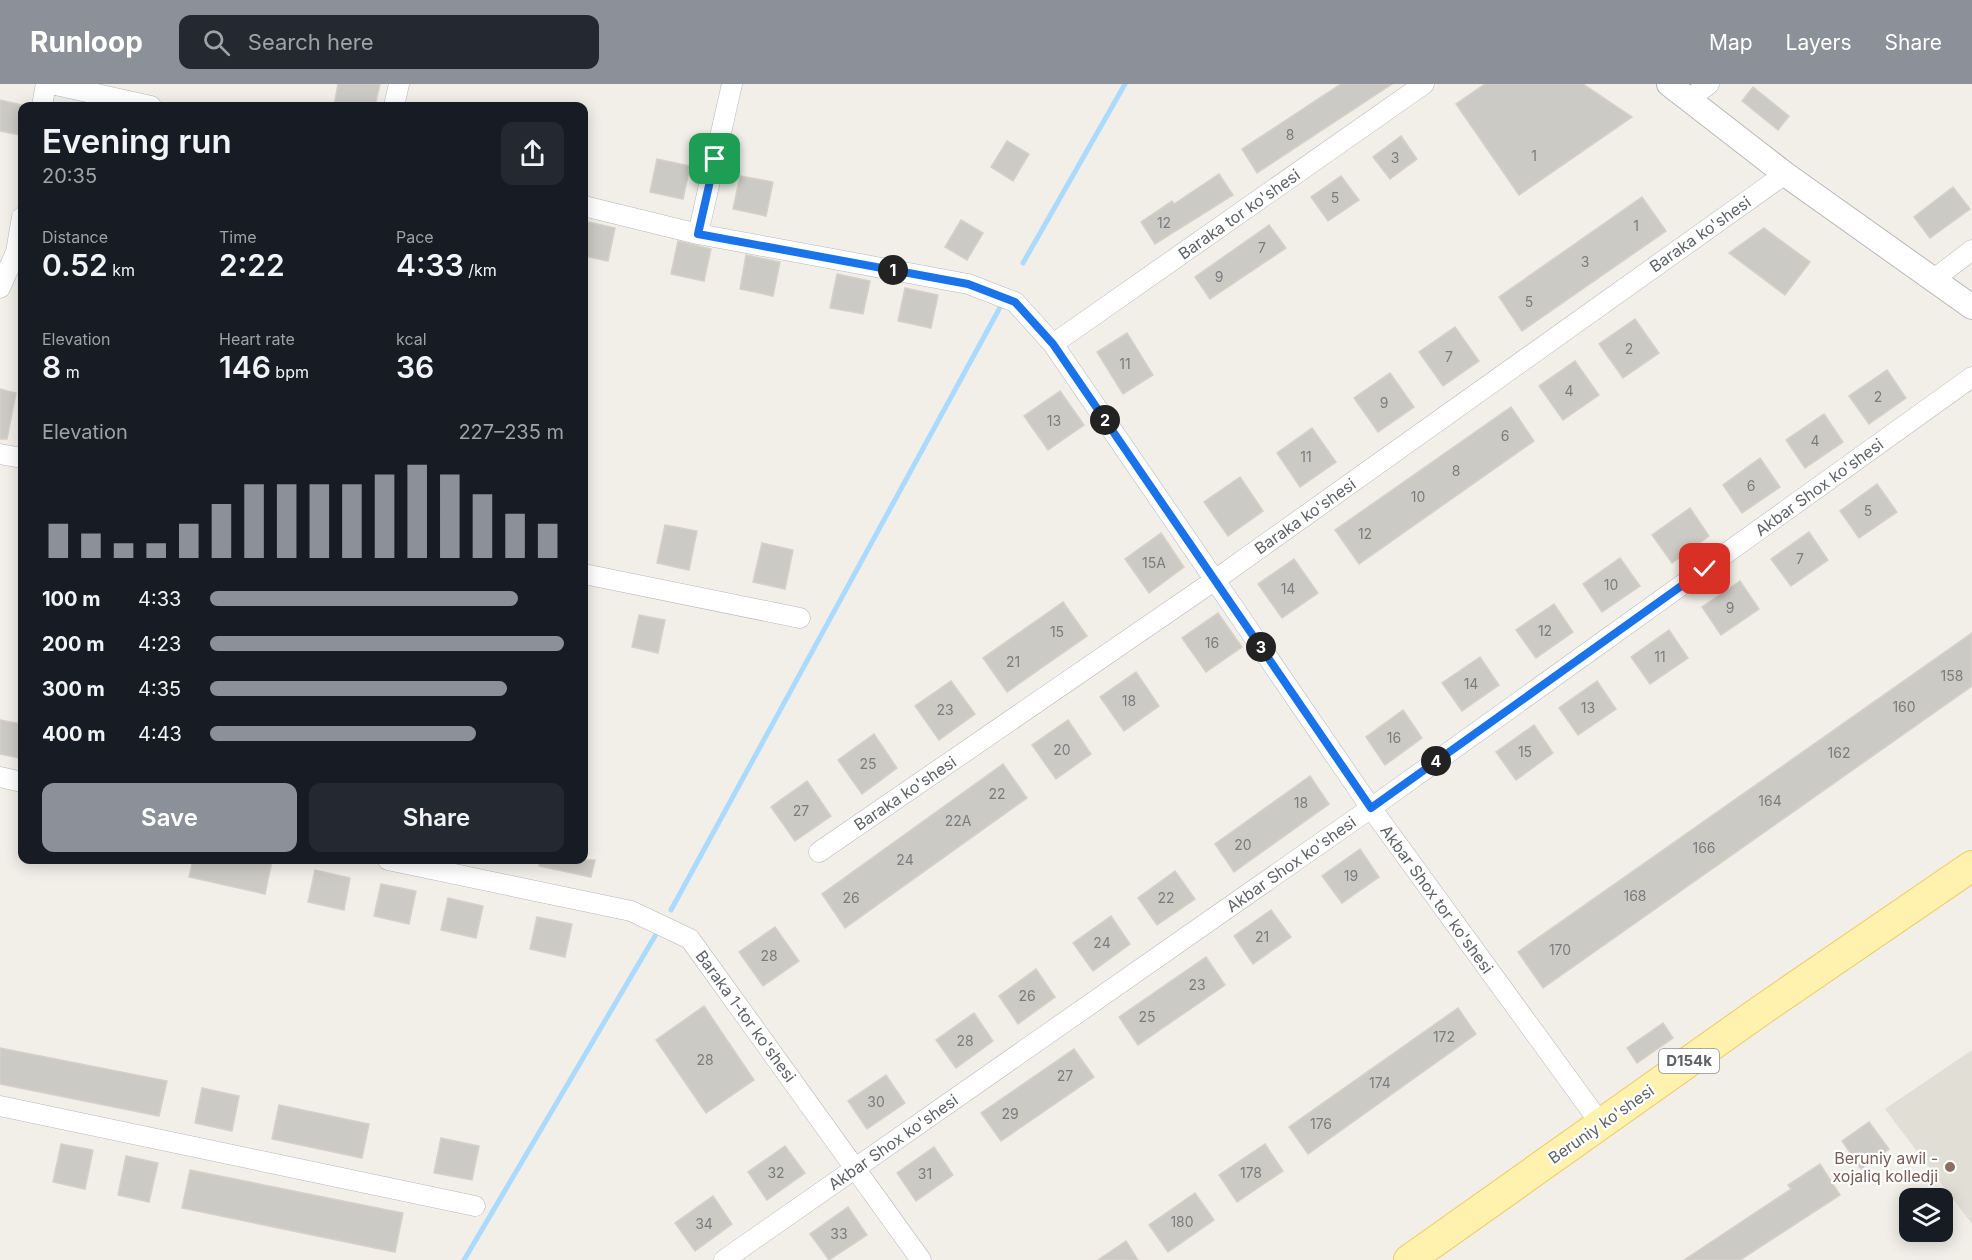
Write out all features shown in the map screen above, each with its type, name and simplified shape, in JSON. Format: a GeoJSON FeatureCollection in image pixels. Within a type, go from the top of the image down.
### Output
{"type":"FeatureCollection","features":[{"type":"Feature","properties":{"kind":"main road","name":"Beruniy ko'shesi"},"geometry":{"type":"LineString","coordinates":[[1409,1260],[1972,866]]}},
{"type":"Feature","properties":{"kind":"street"},"geometry":{"type":"LineString","coordinates":[[43,102],[46,84]]}},
{"type":"Feature","properties":{"kind":"street"},"geometry":{"type":"LineString","coordinates":[[51,84],[133,102]]}},
{"type":"Feature","properties":{"kind":"street"},"geometry":{"type":"LineString","coordinates":[[395,102],[399,84]]}},
{"type":"Feature","properties":{"kind":"street"},"geometry":{"type":"LineString","coordinates":[[698,234],[732,84]]}},
{"type":"Feature","properties":{"kind":"street","name":"Baraka tor ko'shesi"},"geometry":{"type":"LineString","coordinates":[[1053,344],[1424,84]]}},
{"type":"Feature","properties":{"kind":"street"},"geometry":{"type":"LineString","coordinates":[[1669,84],[1785,174],[1972,307]]}},
{"type":"Feature","properties":{"kind":"street"},"geometry":{"type":"LineString","coordinates":[[1689,99],[1709,84]]}},
{"type":"Feature","properties":{"kind":"street","name":"Baraka ko'shesi"},"geometry":{"type":"LineString","coordinates":[[819,852],[1215,580],[1785,174]]}},
{"type":"Feature","properties":{"kind":"street","name":"Akbar Shox tor ko'shesi"},"geometry":{"type":"LineString","coordinates":[[588,207],[698,234],[968,284],[1015,302],[1053,344],[1371,808],[1601,1124]]}},
{"type":"Feature","properties":{"kind":"street"},"geometry":{"type":"LineString","coordinates":[[0,288],[16,252],[18,240]]}},
{"type":"Feature","properties":{"kind":"street"},"geometry":{"type":"LineString","coordinates":[[1934,279],[1972,250]]}},
{"type":"Feature","properties":{"kind":"street","name":"Akbar Shox ko'shesi"},"geometry":{"type":"LineString","coordinates":[[724,1260],[1371,808],[1972,377]]}},
{"type":"Feature","properties":{"kind":"street"},"geometry":{"type":"LineString","coordinates":[[0,454],[18,457]]}},
{"type":"Feature","properties":{"kind":"street"},"geometry":{"type":"LineString","coordinates":[[588,575],[801,618]]}},
{"type":"Feature","properties":{"kind":"street"},"geometry":{"type":"LineString","coordinates":[[0,777],[18,781]]}},
{"type":"Feature","properties":{"kind":"street","name":"Baraka 1-tor ko'shesi"},"geometry":{"type":"LineString","coordinates":[[407,864],[631,911],[690,939],[921,1260]]}},
{"type":"Feature","properties":{"kind":"street"},"geometry":{"type":"LineString","coordinates":[[0,1106],[475,1206]]}},
{"type":"Feature","properties":{"kind":"shaded area","name":"Beruniy awil - xojaliq kolledji"},"geometry":{"type":"Polygon","coordinates":[[[1972,1050],[1972,1224],[1953,1199],[1953,1188],[1945,1188],[1885,1109],[1972,1050]]]}},
{"type":"Feature","properties":{"kind":"building"},"geometry":{"type":"Polygon","coordinates":[[[338,84],[380,84],[376,102],[335,102],[338,84]]]}},
{"type":"Feature","properties":{"kind":"building"},"geometry":{"type":"Polygon","coordinates":[[[1341,84],[1392,84],[1257,173],[1242,149],[1341,84]]]}},
{"type":"Feature","properties":{"kind":"building"},"geometry":{"type":"Polygon","coordinates":[[[1485,84],[1583,84],[1632,117],[1519,195],[1456,104],[1485,84]]]}},
{"type":"Feature","properties":{"kind":"building"},"geometry":{"type":"Polygon","coordinates":[[[1753,87],[1789,116],[1778,130],[1742,101],[1753,87]]]}},
{"type":"Feature","properties":{"kind":"building"},"geometry":{"type":"Polygon","coordinates":[[[0,100],[18,104],[18,135],[0,131],[0,100]]]}},
{"type":"Feature","properties":{"kind":"building"},"geometry":{"type":"Polygon","coordinates":[[[1401,136],[1417,159],[1390,179],[1373,157],[1401,136]]]}},
{"type":"Feature","properties":{"kind":"building"},"geometry":{"type":"Polygon","coordinates":[[[1007,141],[1029,154],[1013,181],[991,167],[1007,141]]]}},
{"type":"Feature","properties":{"kind":"building"},"geometry":{"type":"Polygon","coordinates":[[[657,159],[690,166],[683,199],[650,192],[657,159]]]}},
{"type":"Feature","properties":{"kind":"building"},"geometry":{"type":"Polygon","coordinates":[[[1219,174],[1233,195],[1155,244],[1141,222],[1172,201],[1174,204],[1219,174]]]}},
{"type":"Feature","properties":{"kind":"building"},"geometry":{"type":"Polygon","coordinates":[[[740,176],[773,182],[766,216],[733,209],[740,176]]]}},
{"type":"Feature","properties":{"kind":"building"},"geometry":{"type":"Polygon","coordinates":[[[1341,176],[1359,200],[1328,221],[1311,197],[1341,176]]]}},
{"type":"Feature","properties":{"kind":"building"},"geometry":{"type":"Polygon","coordinates":[[[1953,187],[1970,209],[1930,238],[1914,217],[1953,187]]]}},
{"type":"Feature","properties":{"kind":"building"},"geometry":{"type":"Polygon","coordinates":[[[1642,197],[1666,231],[1522,331],[1499,297],[1642,197]]]}},
{"type":"Feature","properties":{"kind":"building"},"geometry":{"type":"Polygon","coordinates":[[[961,220],[983,233],[967,260],[945,247],[961,220]]]}},
{"type":"Feature","properties":{"kind":"building"},"geometry":{"type":"Polygon","coordinates":[[[588,222],[615,228],[608,261],[588,257],[588,222]]]}},
{"type":"Feature","properties":{"kind":"building"},"geometry":{"type":"Polygon","coordinates":[[[1269,225],[1286,248],[1210,299],[1195,277],[1269,225]]]}},
{"type":"Feature","properties":{"kind":"building"},"geometry":{"type":"Polygon","coordinates":[[[1764,228],[1810,262],[1785,295],[1729,253],[1764,228]]]}},
{"type":"Feature","properties":{"kind":"building"},"geometry":{"type":"Polygon","coordinates":[[[678,241],[711,249],[704,281],[671,274],[678,241]]]}},
{"type":"Feature","properties":{"kind":"building"},"geometry":{"type":"Polygon","coordinates":[[[746,255],[780,262],[773,296],[740,289],[746,255]]]}},
{"type":"Feature","properties":{"kind":"building"},"geometry":{"type":"Polygon","coordinates":[[[837,274],[870,281],[863,314],[830,308],[837,274]]]}},
{"type":"Feature","properties":{"kind":"building"},"geometry":{"type":"Polygon","coordinates":[[[905,288],[938,295],[931,328],[898,321],[905,288]]]}},
{"type":"Feature","properties":{"kind":"building"},"geometry":{"type":"Polygon","coordinates":[[[1635,319],[1659,353],[1623,378],[1599,344],[1635,319]]]}},
{"type":"Feature","properties":{"kind":"building"},"geometry":{"type":"Polygon","coordinates":[[[1455,327],[1479,361],[1443,386],[1419,352],[1455,327]]]}},
{"type":"Feature","properties":{"kind":"building"},"geometry":{"type":"Polygon","coordinates":[[[1127,333],[1153,375],[1123,394],[1097,352],[1127,333]]]}},
{"type":"Feature","properties":{"kind":"building"},"geometry":{"type":"Polygon","coordinates":[[[1575,361],[1599,395],[1563,420],[1539,386],[1575,361]]]}},
{"type":"Feature","properties":{"kind":"building"},"geometry":{"type":"Polygon","coordinates":[[[1887,370],[1906,398],[1869,424],[1849,396],[1887,370]]]}},
{"type":"Feature","properties":{"kind":"building"},"geometry":{"type":"Polygon","coordinates":[[[1390,373],[1414,407],[1378,432],[1354,398],[1390,373]]]}},
{"type":"Feature","properties":{"kind":"building"},"geometry":{"type":"Polygon","coordinates":[[[0,389],[16,393],[7,439],[0,439],[0,389]]]}},
{"type":"Feature","properties":{"kind":"building"},"geometry":{"type":"Polygon","coordinates":[[[1060,391],[1084,425],[1048,450],[1024,416],[1060,391]]]}},
{"type":"Feature","properties":{"kind":"building"},"geometry":{"type":"Polygon","coordinates":[[[1511,407],[1534,441],[1359,564],[1335,530],[1511,407]]]}},
{"type":"Feature","properties":{"kind":"building"},"geometry":{"type":"Polygon","coordinates":[[[1824,414],[1843,442],[1805,468],[1786,440],[1824,414]]]}},
{"type":"Feature","properties":{"kind":"building"},"geometry":{"type":"Polygon","coordinates":[[[1312,428],[1336,462],[1300,487],[1277,453],[1312,428]]]}},
{"type":"Feature","properties":{"kind":"building"},"geometry":{"type":"Polygon","coordinates":[[[1760,458],[1780,487],[1742,513],[1723,485],[1760,458]]]}},
{"type":"Feature","properties":{"kind":"building"},"geometry":{"type":"Polygon","coordinates":[[[1240,477],[1263,511],[1228,536],[1204,502],[1240,477]]]}},
{"type":"Feature","properties":{"kind":"building"},"geometry":{"type":"Polygon","coordinates":[[[1877,484],[1897,512],[1859,538],[1840,511],[1877,484]]]}},
{"type":"Feature","properties":{"kind":"building"},"geometry":{"type":"Polygon","coordinates":[[[1690,508],[1709,536],[1672,563],[1652,535],[1690,508]]]}},
{"type":"Feature","properties":{"kind":"building"},"geometry":{"type":"Polygon","coordinates":[[[665,525],[697,531],[689,570],[657,563],[665,525]]]}},
{"type":"Feature","properties":{"kind":"building"},"geometry":{"type":"Polygon","coordinates":[[[1809,532],[1828,560],[1791,586],[1771,559],[1809,532]]]}},
{"type":"Feature","properties":{"kind":"building"},"geometry":{"type":"Polygon","coordinates":[[[1161,533],[1184,567],[1149,593],[1125,559],[1161,533]]]}},
{"type":"Feature","properties":{"kind":"building"},"geometry":{"type":"Polygon","coordinates":[[[762,543],[793,550],[785,589],[753,582],[762,543]]]}},
{"type":"Feature","properties":{"kind":"building"},"geometry":{"type":"Polygon","coordinates":[[[1620,558],[1640,586],[1602,612],[1583,584],[1620,558]]]}},
{"type":"Feature","properties":{"kind":"building"},"geometry":{"type":"Polygon","coordinates":[[[1294,559],[1318,593],[1282,618],[1258,584],[1294,559]]]}},
{"type":"Feature","properties":{"kind":"building"},"geometry":{"type":"Polygon","coordinates":[[[1740,581],[1759,609],[1721,635],[1702,607],[1740,581]]]}},
{"type":"Feature","properties":{"kind":"building"},"geometry":{"type":"Polygon","coordinates":[[[1063,602],[1087,636],[1007,692],[983,658],[1063,602]]]}},
{"type":"Feature","properties":{"kind":"building"},"geometry":{"type":"Polygon","coordinates":[[[1554,604],[1573,632],[1536,658],[1516,630],[1554,604]]]}},
{"type":"Feature","properties":{"kind":"building"},"geometry":{"type":"Polygon","coordinates":[[[1218,613],[1242,647],[1206,672],[1182,638],[1218,613]]]}},
{"type":"Feature","properties":{"kind":"building"},"geometry":{"type":"Polygon","coordinates":[[[639,615],[665,620],[658,653],[632,647],[639,615]]]}},
{"type":"Feature","properties":{"kind":"building"},"geometry":{"type":"Polygon","coordinates":[[[1669,630],[1688,658],[1650,684],[1631,657],[1669,630]]]}},
{"type":"Feature","properties":{"kind":"building"},"geometry":{"type":"Polygon","coordinates":[[[1972,633],[1972,686],[1543,988],[1518,952],[1972,633]]]}},
{"type":"Feature","properties":{"kind":"building"},"geometry":{"type":"Polygon","coordinates":[[[1480,657],[1499,685],[1462,711],[1442,683],[1480,657]]]}},
{"type":"Feature","properties":{"kind":"building"},"geometry":{"type":"Polygon","coordinates":[[[1136,672],[1159,706],[1124,731],[1100,697],[1136,672]]]}},
{"type":"Feature","properties":{"kind":"building"},"geometry":{"type":"Polygon","coordinates":[[[951,681],[975,714],[939,740],[915,706],[951,681]]]}},
{"type":"Feature","properties":{"kind":"building"},"geometry":{"type":"Polygon","coordinates":[[[1597,681],[1616,709],[1578,735],[1559,708],[1597,681]]]}},
{"type":"Feature","properties":{"kind":"building"},"geometry":{"type":"Polygon","coordinates":[[[1403,710],[1422,738],[1385,765],[1366,737],[1403,710]]]}},
{"type":"Feature","properties":{"kind":"building"},"geometry":{"type":"Polygon","coordinates":[[[0,720],[18,723],[18,758],[0,754],[0,720]]]}},
{"type":"Feature","properties":{"kind":"building"},"geometry":{"type":"Polygon","coordinates":[[[1068,720],[1091,754],[1056,779],[1032,745],[1068,720]]]}},
{"type":"Feature","properties":{"kind":"building"},"geometry":{"type":"Polygon","coordinates":[[[1534,725],[1553,753],[1516,780],[1496,752],[1534,725]]]}},
{"type":"Feature","properties":{"kind":"building"},"geometry":{"type":"Polygon","coordinates":[[[874,734],[897,768],[862,794],[838,760],[874,734]]]}},
{"type":"Feature","properties":{"kind":"building"},"geometry":{"type":"Polygon","coordinates":[[[1003,764],[1027,798],[845,928],[822,894],[1003,764]]]}},
{"type":"Feature","properties":{"kind":"building"},"geometry":{"type":"Polygon","coordinates":[[[1310,776],[1329,804],[1234,872],[1215,844],[1310,776]]]}},
{"type":"Feature","properties":{"kind":"building"},"geometry":{"type":"Polygon","coordinates":[[[807,781],[831,816],[795,841],[771,807],[807,781]]]}},
{"type":"Feature","properties":{"kind":"building"},"geometry":{"type":"Polygon","coordinates":[[[1360,849],[1379,877],[1342,903],[1322,876],[1360,849]]]}},
{"type":"Feature","properties":{"kind":"building"},"geometry":{"type":"Polygon","coordinates":[[[588,860],[595,860],[591,877],[539,866],[539,864],[588,864],[588,860]]]}},
{"type":"Feature","properties":{"kind":"building"},"geometry":{"type":"Polygon","coordinates":[[[192,864],[271,864],[265,894],[189,877],[192,864]]]}},
{"type":"Feature","properties":{"kind":"building"},"geometry":{"type":"Polygon","coordinates":[[[315,870],[350,878],[344,910],[308,902],[315,870]]]}},
{"type":"Feature","properties":{"kind":"building"},"geometry":{"type":"Polygon","coordinates":[[[1175,871],[1195,899],[1157,925],[1138,898],[1175,871]]]}},
{"type":"Feature","properties":{"kind":"building"},"geometry":{"type":"Polygon","coordinates":[[[381,884],[416,891],[409,924],[374,916],[381,884]]]}},
{"type":"Feature","properties":{"kind":"building"},"geometry":{"type":"Polygon","coordinates":[[[448,898],[483,906],[476,938],[441,930],[448,898]]]}},
{"type":"Feature","properties":{"kind":"building"},"geometry":{"type":"Polygon","coordinates":[[[1271,910],[1291,937],[1253,964],[1234,936],[1271,910]]]}},
{"type":"Feature","properties":{"kind":"building"},"geometry":{"type":"Polygon","coordinates":[[[1111,916],[1130,944],[1093,971],[1073,943],[1111,916]]]}},
{"type":"Feature","properties":{"kind":"building"},"geometry":{"type":"Polygon","coordinates":[[[537,917],[572,924],[565,957],[530,949],[537,917]]]}},
{"type":"Feature","properties":{"kind":"building"},"geometry":{"type":"Polygon","coordinates":[[[775,927],[799,961],[763,986],[739,952],[775,927]]]}},
{"type":"Feature","properties":{"kind":"building"},"geometry":{"type":"Polygon","coordinates":[[[1206,957],[1225,985],[1138,1045],[1119,1017],[1206,957]]]}},
{"type":"Feature","properties":{"kind":"building"},"geometry":{"type":"Polygon","coordinates":[[[1036,969],[1055,997],[1018,1024],[999,996],[1036,969]]]}},
{"type":"Feature","properties":{"kind":"building"},"geometry":{"type":"Polygon","coordinates":[[[704,1006],[754,1080],[706,1113],[656,1040],[704,1006]]]}},
{"type":"Feature","properties":{"kind":"building"},"geometry":{"type":"Polygon","coordinates":[[[1458,1008],[1476,1034],[1308,1154],[1289,1127],[1458,1008]]]}},
{"type":"Feature","properties":{"kind":"building"},"geometry":{"type":"Polygon","coordinates":[[[974,1013],[993,1041],[956,1068],[936,1040],[974,1013]]]}},
{"type":"Feature","properties":{"kind":"building"},"geometry":{"type":"Polygon","coordinates":[[[1663,1023],[1673,1038],[1637,1063],[1627,1048],[1663,1023]]]}},
{"type":"Feature","properties":{"kind":"building"},"geometry":{"type":"Polygon","coordinates":[[[0,1048],[167,1081],[159,1116],[0,1084],[0,1048]]]}},
{"type":"Feature","properties":{"kind":"building"},"geometry":{"type":"Polygon","coordinates":[[[1074,1049],[1094,1077],[1001,1141],[981,1113],[1074,1049]]]}},
{"type":"Feature","properties":{"kind":"building"},"geometry":{"type":"Polygon","coordinates":[[[886,1075],[905,1103],[867,1129],[848,1101],[886,1075]]]}},
{"type":"Feature","properties":{"kind":"building"},"geometry":{"type":"Polygon","coordinates":[[[202,1088],[239,1096],[232,1131],[195,1123],[202,1088]]]}},
{"type":"Feature","properties":{"kind":"building"},"geometry":{"type":"Polygon","coordinates":[[[279,1105],[369,1124],[362,1158],[272,1139],[279,1105]]]}},
{"type":"Feature","properties":{"kind":"building"},"geometry":{"type":"Polygon","coordinates":[[[1869,1122],[1889,1149],[1861,1169],[1842,1141],[1869,1122]]]}},
{"type":"Feature","properties":{"kind":"building"},"geometry":{"type":"Polygon","coordinates":[[[441,1138],[479,1146],[472,1180],[434,1173],[441,1138]]]}},
{"type":"Feature","properties":{"kind":"building"},"geometry":{"type":"Polygon","coordinates":[[[61,1144],[93,1150],[85,1189],[53,1182],[61,1144]]]}},
{"type":"Feature","properties":{"kind":"building"},"geometry":{"type":"Polygon","coordinates":[[[1265,1144],[1283,1171],[1237,1202],[1219,1175],[1265,1144]]]}},
{"type":"Feature","properties":{"kind":"building"},"geometry":{"type":"Polygon","coordinates":[[[785,1146],[805,1173],[767,1200],[748,1172],[785,1146]]]}},
{"type":"Feature","properties":{"kind":"building"},"geometry":{"type":"Polygon","coordinates":[[[934,1147],[953,1175],[916,1201],[897,1173],[934,1147]]]}},
{"type":"Feature","properties":{"kind":"building"},"geometry":{"type":"Polygon","coordinates":[[[126,1156],[158,1163],[149,1202],[118,1195],[126,1156]]]}},
{"type":"Feature","properties":{"kind":"building"},"geometry":{"type":"Polygon","coordinates":[[[1820,1164],[1840,1195],[1740,1260],[1684,1260],[1791,1189],[1788,1185],[1820,1164]]]}},
{"type":"Feature","properties":{"kind":"building"},"geometry":{"type":"Polygon","coordinates":[[[190,1170],[403,1213],[395,1252],[182,1208],[190,1170]]]}},
{"type":"Feature","properties":{"kind":"building"},"geometry":{"type":"Polygon","coordinates":[[[1195,1193],[1214,1220],[1168,1252],[1149,1225],[1195,1193]]]}},
{"type":"Feature","properties":{"kind":"building"},"geometry":{"type":"Polygon","coordinates":[[[713,1196],[732,1224],[695,1251],[675,1223],[713,1196]]]}},
{"type":"Feature","properties":{"kind":"building"},"geometry":{"type":"Polygon","coordinates":[[[848,1207],[867,1235],[829,1260],[810,1234],[848,1207]]]}},
{"type":"Feature","properties":{"kind":"building"},"geometry":{"type":"Polygon","coordinates":[[[1126,1241],[1138,1260],[1098,1260],[1126,1241]]]}},
{"type":"Feature","properties":{"kind":"waterway"},"geometry":{"type":"LineString","coordinates":[[1023,263],[1125,84]]}},
{"type":"Feature","properties":{"kind":"waterway"},"geometry":{"type":"LineString","coordinates":[[671,910],[1003,302]]}},
{"type":"Feature","properties":{"kind":"waterway"},"geometry":{"type":"LineString","coordinates":[[464,1260],[655,936]]}},
{"type":"Feature","properties":{"kind":"place","name":"Beruniy awil - xojaliq kolledji"},"geometry":{"type":"Point","coordinates":[1950,1167]}},
{"type":"Feature","properties":{"kind":"route"},"geometry":{"type":"LineString","coordinates":[[715,159],[698,234],[968,284],[1015,302],[1053,344],[1371,808],[1705,569]]}}]}
